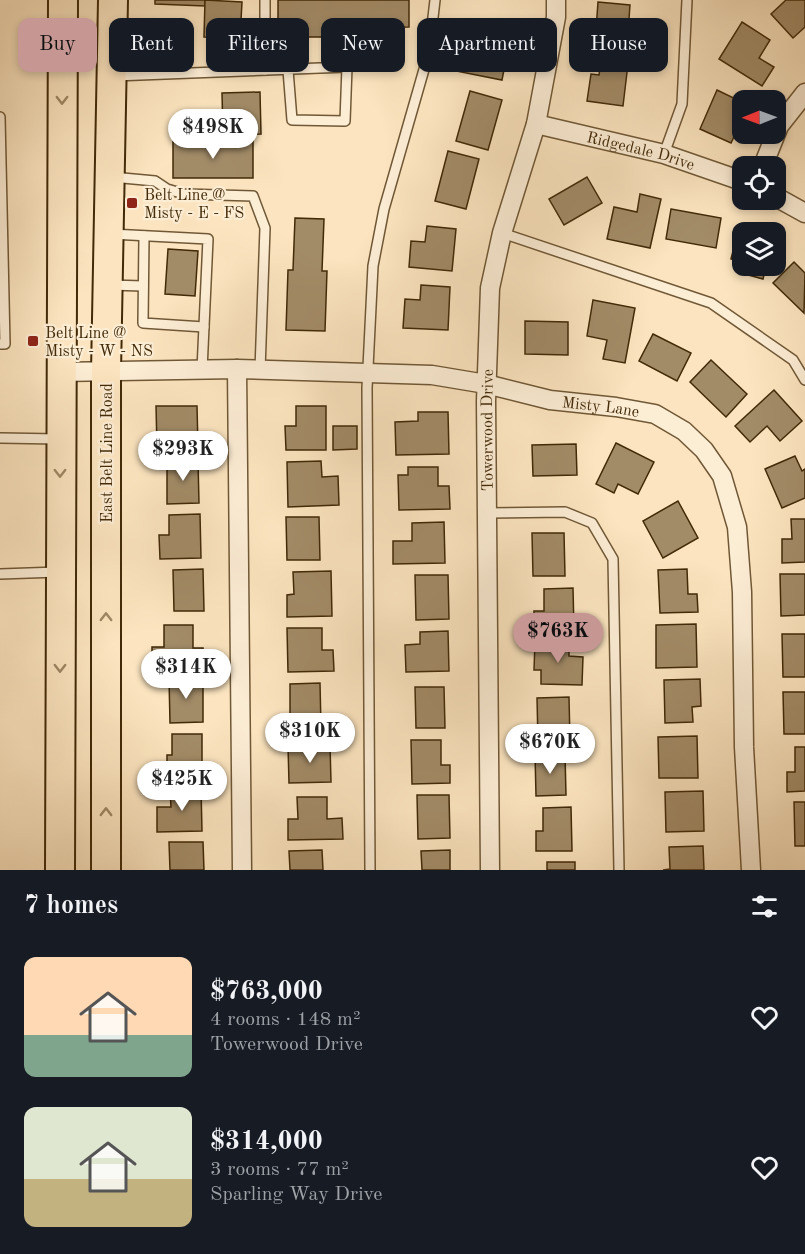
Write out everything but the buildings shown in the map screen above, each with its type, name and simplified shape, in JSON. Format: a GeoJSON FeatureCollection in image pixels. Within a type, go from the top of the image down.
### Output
{"type":"FeatureCollection","features":[{"type":"Feature","properties":{"kind":"main road"},"geometry":{"type":"LineString","coordinates":[[60,870],[63,0]]}},
{"type":"Feature","properties":{"kind":"main road","name":"East Belt Line Road"},"geometry":{"type":"LineString","coordinates":[[106,870],[106,372],[113,0]]}},
{"type":"Feature","properties":{"kind":"street","name":"Towerwood Drive"},"geometry":{"type":"LineString","coordinates":[[490,870],[486,384],[490,288],[502,233],[536,124],[556,17],[556,0]]}},
{"type":"Feature","properties":{"kind":"street"},"geometry":{"type":"LineString","coordinates":[[767,156],[779,126],[805,93]]}},
{"type":"Feature","properties":{"kind":"street","name":"Ridgedale Drive"},"geometry":{"type":"LineString","coordinates":[[536,124],[664,154],[732,178]]}},
{"type":"Feature","properties":{"kind":"street"},"geometry":{"type":"LineString","coordinates":[[786,203],[805,213]]}},
{"type":"Feature","properties":{"kind":"street","name":"Misty Lane"},"geometry":{"type":"LineString","coordinates":[[60,372],[237,369],[367,371],[432,375],[486,384],[550,400],[656,414],[684,431],[704,450],[722,476],[737,527],[742,592],[744,747],[751,870]]}},
{"type":"Feature","properties":{"kind":"street"},"geometry":{"type":"LineString","coordinates":[[237,369],[242,870]]}},
{"type":"Feature","properties":{"kind":"lane"},"geometry":{"type":"LineString","coordinates":[[265,0],[265,18]]}},
{"type":"Feature","properties":{"kind":"lane"},"geometry":{"type":"LineString","coordinates":[[369,870],[367,371],[373,266],[384,209],[429,52],[435,0]]}},
{"type":"Feature","properties":{"kind":"lane"},"geometry":{"type":"LineString","coordinates":[[664,154],[681,104],[687,0]]}},
{"type":"Feature","properties":{"kind":"lane"},"geometry":{"type":"LineString","coordinates":[[347,67],[345,121],[292,120],[288,70],[347,67]]}},
{"type":"Feature","properties":{"kind":"lane"},"geometry":{"type":"LineString","coordinates":[[111,76],[214,72]]}},
{"type":"Feature","properties":{"kind":"lane"},"geometry":{"type":"LineString","coordinates":[[0,117],[5,344],[0,344]]}},
{"type":"Feature","properties":{"kind":"lane"},"geometry":{"type":"LineString","coordinates":[[109,177],[155,181],[167,189],[184,194],[254,196],[265,228],[260,370]]}},
{"type":"Feature","properties":{"kind":"lane"},"geometry":{"type":"LineString","coordinates":[[502,233],[711,303],[793,360],[805,380]]}},
{"type":"Feature","properties":{"kind":"lane"},"geometry":{"type":"LineString","coordinates":[[108,234],[208,239],[202,370]]}},
{"type":"Feature","properties":{"kind":"lane"},"geometry":{"type":"LineString","coordinates":[[144,236],[143,323],[204,327]]}},
{"type":"Feature","properties":{"kind":"lane"},"geometry":{"type":"LineString","coordinates":[[107,285],[143,286]]}},
{"type":"Feature","properties":{"kind":"lane"},"geometry":{"type":"LineString","coordinates":[[0,438],[60,440]]}},
{"type":"Feature","properties":{"kind":"lane"},"geometry":{"type":"LineString","coordinates":[[486,513],[565,512],[592,523],[614,559],[619,870]]}},
{"type":"Feature","properties":{"kind":"lane"},"geometry":{"type":"LineString","coordinates":[[0,574],[60,572]]}},
{"type":"Feature","properties":{"kind":"place","name":"Belt Line @ Misty - E - FS"},"geometry":{"type":"Point","coordinates":[132,203]}},
{"type":"Feature","properties":{"kind":"place","name":"Belt Line @ Misty - W - NS"},"geometry":{"type":"Point","coordinates":[33,341]}}]}
